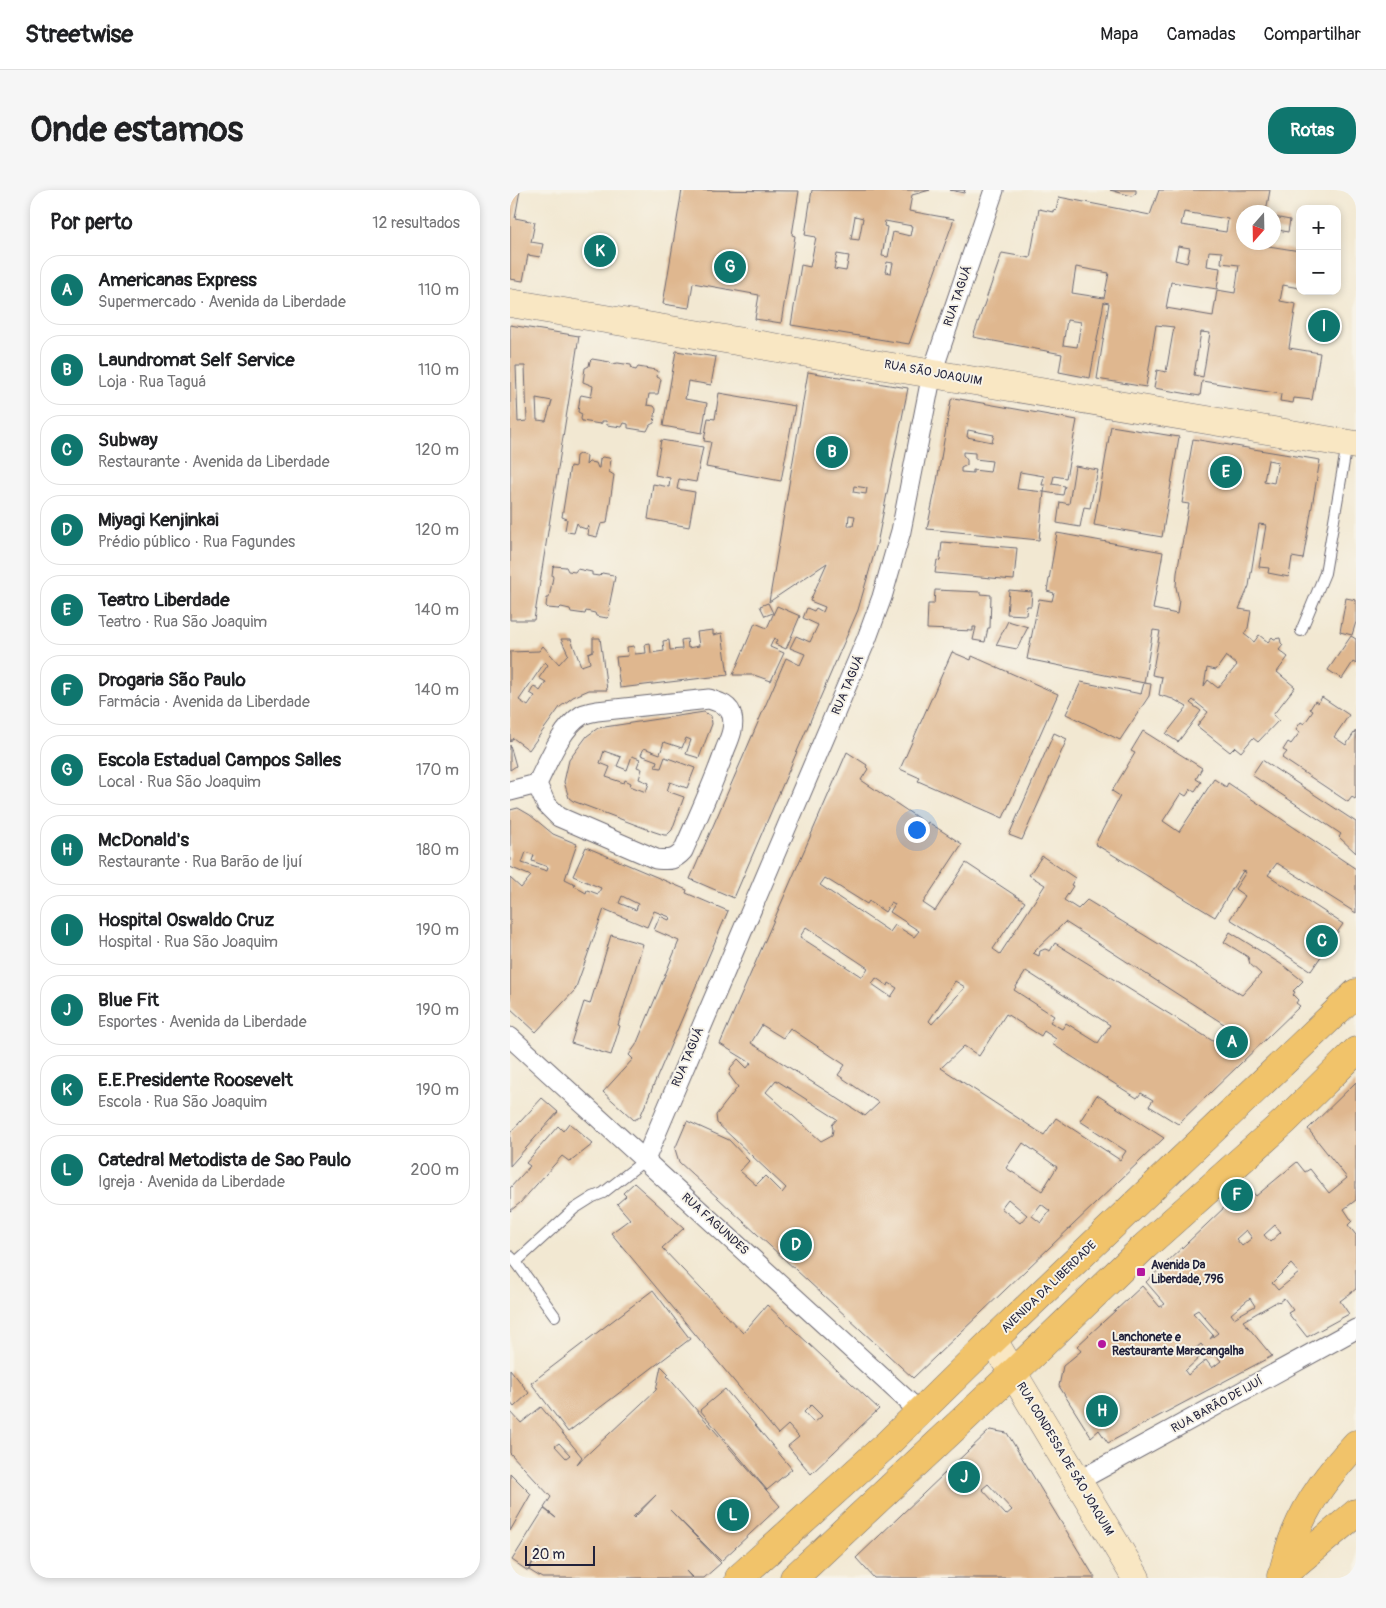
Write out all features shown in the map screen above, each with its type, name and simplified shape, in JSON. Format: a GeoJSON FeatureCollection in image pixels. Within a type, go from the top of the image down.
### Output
{"type":"FeatureCollection","features":[{"type":"Feature","properties":{"kind":"main road","name":"AVENIDA DA LIBERDADE"},"geometry":{"type":"LineString","coordinates":[[739,1578],[886,1445],[1356,992]]}},
{"type":"Feature","properties":{"kind":"main road"},"geometry":{"type":"LineString","coordinates":[[794,1578],[1013,1373],[1144,1247],[1285,1120],[1356,1051]]}},
{"type":"Feature","properties":{"kind":"main road"},"geometry":{"type":"LineString","coordinates":[[1280,1576],[1295,1534],[1313,1497],[1337,1464],[1356,1444]]}},
{"type":"Feature","properties":{"kind":"main road"},"geometry":{"type":"LineString","coordinates":[[1280,1576],[1356,1513]]}},
{"type":"Feature","properties":{"kind":"street","name":"RUA TAGUÁ"},"geometry":{"type":"LineString","coordinates":[[645,1160],[868,638],[901,531],[932,373],[994,190]]}},
{"type":"Feature","properties":{"kind":"street","name":"RUA SÃO JOAQUIM"},"geometry":{"type":"LineString","coordinates":[[510,303],[1352,444]]}},
{"type":"Feature","properties":{"kind":"street"},"geometry":{"type":"LineString","coordinates":[[510,791],[537,784],[558,743],[574,721],[584,714],[597,711],[709,700],[721,703],[728,708],[732,715],[733,728],[713,786],[683,850],[677,857],[668,860],[656,859],[559,817],[546,804],[537,784]]}},
{"type":"Feature","properties":{"kind":"street","name":"RUA FAGUNDES"},"geometry":{"type":"LineString","coordinates":[[510,1037],[920,1412]]}},
{"type":"Feature","properties":{"kind":"street","name":"RUA BARÃO DE IJUÍ"},"geometry":{"type":"LineString","coordinates":[[1078,1481],[1356,1329]]}},
{"type":"Feature","properties":{"kind":"street","name":"RUA CONDESSA DE SÃO JOAQUIM"},"geometry":{"type":"LineString","coordinates":[[993,1340],[1136,1578]]}},
{"type":"Feature","properties":{"kind":"lane"},"geometry":{"type":"LineString","coordinates":[[1302,631],[1325,573],[1352,444]]}},
{"type":"Feature","properties":{"kind":"lane"},"geometry":{"type":"LineString","coordinates":[[555,1316],[513,1259],[574,1209],[603,1193],[645,1160]]}},
{"type":"Feature","properties":{"kind":"building"},"geometry":{"type":"Polygon","coordinates":[[[510,190],[520,190],[515,218],[535,222],[531,242],[543,244],[540,257],[528,255],[523,281],[510,279],[510,190]]]}},
{"type":"Feature","properties":{"kind":"building"},"geometry":{"type":"Polygon","coordinates":[[[682,190],[799,191],[792,235],[795,236],[781,323],[755,319],[759,295],[693,283],[689,308],[663,304],[682,190]]]}},
{"type":"Feature","properties":{"kind":"building"},"geometry":{"type":"Polygon","coordinates":[[[812,190],[930,190],[912,195],[909,211],[954,219],[909,344],[791,325],[801,265],[810,267],[816,237],[805,235],[812,190]],[[855,216],[851,239],[859,240],[863,218],[855,216]],[[885,221],[884,226],[887,227],[882,256],[888,257],[893,232],[910,236],[912,226],[885,221]],[[837,254],[834,269],[846,271],[849,256],[837,254]],[[887,262],[885,272],[891,273],[893,263],[887,262]]]}},
{"type":"Feature","properties":{"kind":"building"},"geometry":{"type":"Polygon","coordinates":[[[950,190],[965,190],[964,193],[950,190]]]}},
{"type":"Feature","properties":{"kind":"building"},"geometry":{"type":"Polygon","coordinates":[[[1110,190],[1136,190],[1136,193],[1132,196],[1110,190]]]}},
{"type":"Feature","properties":{"kind":"building"},"geometry":{"type":"Polygon","coordinates":[[[1159,190],[1270,190],[1267,205],[1236,205],[1236,250],[1281,250],[1281,248],[1296,250],[1296,287],[1283,285],[1280,301],[1296,304],[1289,348],[1320,353],[1312,400],[1294,398],[1293,403],[1280,401],[1281,394],[1202,381],[1200,396],[1154,388],[1157,370],[1166,372],[1174,327],[1156,325],[1146,387],[1097,379],[1109,303],[1104,302],[1090,378],[1059,372],[1062,354],[973,337],[1002,253],[1030,258],[1039,209],[1056,211],[1059,197],[1150,215],[1159,190]],[[1184,212],[1181,225],[1226,232],[1228,219],[1184,212]],[[1178,246],[1175,260],[1187,263],[1190,248],[1178,246]],[[1209,251],[1207,266],[1220,268],[1217,289],[1171,282],[1166,308],[1213,316],[1217,290],[1235,293],[1239,265],[1221,263],[1222,252],[1209,251]],[[1076,267],[1072,293],[1104,298],[1109,273],[1076,267]],[[1067,320],[1063,345],[1077,347],[1081,322],[1067,320]],[[1201,332],[1194,375],[1203,377],[1210,333],[1201,332]]]}},
{"type":"Feature","properties":{"kind":"building"},"geometry":{"type":"Polygon","coordinates":[[[1281,218],[1290,220],[1288,232],[1281,230],[1281,218]]]}},
{"type":"Feature","properties":{"kind":"building"},"geometry":{"type":"Polygon","coordinates":[[[510,325],[579,336],[534,620],[510,620],[510,325]],[[516,366],[518,422],[527,421],[525,366],[516,366]],[[536,398],[537,420],[546,421],[552,401],[536,398]]]}},
{"type":"Feature","properties":{"kind":"building"},"geometry":{"type":"Polygon","coordinates":[[[676,351],[716,357],[711,385],[688,381],[685,399],[707,403],[702,433],[663,426],[676,351]]]}},
{"type":"Feature","properties":{"kind":"building"},"geometry":{"type":"Polygon","coordinates":[[[592,359],[610,362],[611,364],[631,365],[632,369],[636,370],[638,367],[658,371],[657,377],[661,379],[658,394],[649,394],[647,405],[654,406],[656,409],[654,423],[650,425],[647,431],[628,428],[628,424],[624,423],[622,427],[607,425],[606,421],[602,421],[600,424],[582,421],[582,414],[578,412],[580,397],[581,395],[591,397],[593,386],[583,382],[585,368],[589,366],[592,359]]]}},
{"type":"Feature","properties":{"kind":"building"},"geometry":{"type":"Polygon","coordinates":[[[808,372],[908,388],[877,544],[858,610],[734,898],[690,879],[786,658],[800,665],[805,654],[790,648],[796,636],[810,642],[818,625],[803,618],[807,608],[814,611],[816,608],[823,612],[825,607],[810,601],[827,563],[769,602],[808,372]],[[854,486],[853,492],[866,494],[867,488],[854,486]],[[849,515],[848,526],[853,526],[855,516],[849,515]]]}},
{"type":"Feature","properties":{"kind":"building"},"geometry":{"type":"Polygon","coordinates":[[[719,393],[795,406],[781,481],[706,467],[711,442],[704,441],[708,418],[715,419],[719,393]]]}},
{"type":"Feature","properties":{"kind":"building"},"geometry":{"type":"Polygon","coordinates":[[[954,398],[1077,420],[1066,478],[1054,476],[1052,484],[1065,486],[1063,495],[1044,492],[1039,540],[927,529],[951,400],[954,398]],[[968,430],[967,437],[992,442],[994,435],[968,430]],[[963,452],[967,460],[967,465],[961,468],[961,472],[973,473],[973,470],[990,472],[992,461],[975,459],[975,453],[963,452]],[[1020,472],[1017,489],[1044,492],[1045,485],[1042,485],[1044,476],[1020,472]]]}},
{"type":"Feature","properties":{"kind":"building"},"geometry":{"type":"Polygon","coordinates":[[[1111,426],[1179,437],[1162,537],[1094,525],[1111,426]]]}},
{"type":"Feature","properties":{"kind":"building"},"geometry":{"type":"Polygon","coordinates":[[[1193,439],[1320,460],[1303,559],[1292,557],[1289,577],[1268,573],[1269,568],[1259,567],[1266,525],[1259,524],[1249,586],[1239,609],[1251,611],[1248,628],[1244,634],[1254,642],[1259,635],[1268,642],[1272,637],[1274,639],[1280,638],[1283,645],[1279,650],[1288,657],[1277,672],[1295,687],[1273,715],[1279,720],[1258,742],[1253,738],[1241,752],[1235,747],[1230,752],[1197,726],[1208,712],[1193,700],[1190,703],[1201,711],[1178,742],[1166,734],[1187,707],[1173,699],[1159,695],[1162,677],[1152,675],[1160,631],[1153,630],[1144,683],[1027,659],[1039,599],[1052,601],[1054,593],[1047,591],[1057,533],[1163,552],[1153,609],[1177,614],[1179,600],[1176,587],[1177,573],[1189,504],[1182,503],[1193,439]],[[1268,460],[1264,481],[1274,483],[1278,462],[1268,460]],[[1226,656],[1216,670],[1207,668],[1204,686],[1208,680],[1218,688],[1237,665],[1226,656]]]}},
{"type":"Feature","properties":{"kind":"building"},"geometry":{"type":"Polygon","coordinates":[[[661,440],[703,447],[696,482],[679,479],[677,489],[695,492],[689,527],[648,519],[653,484],[669,487],[670,478],[655,475],[661,440]]]}},
{"type":"Feature","properties":{"kind":"building"},"geometry":{"type":"Polygon","coordinates":[[[579,454],[587,456],[586,465],[589,462],[596,463],[598,468],[602,457],[611,460],[609,472],[614,475],[607,523],[601,524],[597,537],[588,535],[588,526],[586,529],[580,527],[577,523],[574,533],[567,532],[565,530],[567,519],[562,517],[570,466],[575,467],[576,456],[579,454]]]}},
{"type":"Feature","properties":{"kind":"building"},"geometry":{"type":"Polygon","coordinates":[[[1075,466],[1098,470],[1090,508],[1084,507],[1080,527],[1057,523],[1060,502],[1069,504],[1075,466]]]}},
{"type":"Feature","properties":{"kind":"building"},"geometry":{"type":"Polygon","coordinates":[[[942,542],[1017,548],[1014,580],[935,573],[937,560],[940,561],[942,542]]]}},
{"type":"Feature","properties":{"kind":"building"},"geometry":{"type":"Polygon","coordinates":[[[554,566],[566,567],[568,571],[575,572],[577,569],[592,572],[592,575],[599,576],[602,573],[613,575],[615,577],[609,616],[607,618],[596,616],[595,613],[586,611],[585,614],[571,612],[570,609],[561,607],[559,609],[548,608],[546,606],[547,598],[549,598],[554,566]]]}},
{"type":"Feature","properties":{"kind":"building"},"geometry":{"type":"Polygon","coordinates":[[[935,590],[981,592],[981,594],[991,595],[990,628],[988,628],[985,642],[973,640],[976,627],[973,627],[973,631],[927,629],[928,604],[934,604],[935,590]]]}},
{"type":"Feature","properties":{"kind":"building"},"geometry":{"type":"Polygon","coordinates":[[[1009,590],[1032,592],[1031,606],[1027,606],[1026,615],[1007,614],[1009,590]]]}},
{"type":"Feature","properties":{"kind":"building"},"geometry":{"type":"Polygon","coordinates":[[[1346,598],[1356,600],[1356,622],[1352,635],[1340,632],[1346,598]]]}},
{"type":"Feature","properties":{"kind":"building"},"geometry":{"type":"Polygon","coordinates":[[[768,603],[773,613],[765,616],[760,606],[768,603]]]}},
{"type":"Feature","properties":{"kind":"building"},"geometry":{"type":"Polygon","coordinates":[[[777,606],[800,616],[786,649],[775,644],[777,640],[774,638],[770,647],[784,653],[771,681],[754,675],[733,675],[755,623],[767,628],[777,606]]]}},
{"type":"Feature","properties":{"kind":"building"},"geometry":{"type":"Polygon","coordinates":[[[1008,621],[1028,627],[1017,649],[996,645],[1008,621]]]}},
{"type":"Feature","properties":{"kind":"building"},"geometry":{"type":"Polygon","coordinates":[[[713,630],[713,635],[722,633],[728,675],[620,688],[616,657],[628,656],[627,647],[634,646],[635,654],[646,653],[645,644],[650,643],[651,653],[664,651],[663,641],[669,640],[670,650],[682,649],[681,640],[687,639],[688,648],[699,646],[697,632],[713,630]]]}},
{"type":"Feature","properties":{"kind":"building"},"geometry":{"type":"Polygon","coordinates":[[[1351,636],[1356,639],[1356,664],[1353,662],[1342,679],[1328,670],[1351,636]]]}},
{"type":"Feature","properties":{"kind":"building"},"geometry":{"type":"Polygon","coordinates":[[[593,638],[600,638],[607,690],[589,690],[573,697],[560,707],[529,750],[513,738],[510,742],[510,652],[539,651],[543,646],[559,664],[568,654],[561,639],[571,639],[581,666],[590,663],[588,653],[593,651],[593,638]],[[545,662],[519,700],[528,706],[535,696],[530,693],[534,686],[540,691],[546,682],[539,678],[548,665],[545,662]]]}},
{"type":"Feature","properties":{"kind":"building"},"geometry":{"type":"Polygon","coordinates":[[[952,652],[971,660],[972,656],[1058,694],[1003,818],[918,781],[920,778],[900,769],[952,652]]]}},
{"type":"Feature","properties":{"kind":"building"},"geometry":{"type":"Polygon","coordinates":[[[1081,682],[1141,694],[1144,683],[1151,684],[1149,696],[1120,740],[1066,714],[1081,682]]]}},
{"type":"Feature","properties":{"kind":"building"},"geometry":{"type":"Polygon","coordinates":[[[1322,697],[1349,715],[1334,737],[1346,745],[1356,730],[1356,797],[1355,799],[1352,797],[1348,802],[1282,758],[1287,752],[1283,750],[1288,742],[1291,744],[1300,732],[1296,729],[1301,722],[1304,724],[1313,711],[1310,709],[1315,701],[1318,703],[1322,697]]]}},
{"type":"Feature","properties":{"kind":"building"},"geometry":{"type":"Polygon","coordinates":[[[704,712],[711,716],[712,724],[699,758],[686,754],[691,740],[686,738],[682,748],[664,742],[660,754],[644,748],[641,755],[657,761],[655,767],[661,768],[665,757],[695,768],[687,788],[670,782],[667,791],[684,797],[672,830],[667,835],[652,831],[569,798],[564,782],[569,760],[587,736],[598,728],[704,712]],[[604,751],[600,763],[610,767],[606,777],[624,783],[625,780],[631,783],[630,786],[646,792],[649,783],[639,779],[642,769],[637,767],[640,759],[632,756],[627,770],[617,766],[621,757],[604,751]]]}},
{"type":"Feature","properties":{"kind":"building"},"geometry":{"type":"Polygon","coordinates":[[[1143,731],[1202,768],[1196,779],[1201,782],[1195,791],[1191,789],[1186,796],[1181,793],[1163,821],[1179,832],[1214,779],[1226,787],[1228,783],[1356,869],[1356,913],[1277,863],[1268,875],[1343,924],[1311,971],[1230,919],[1245,896],[1235,889],[1246,872],[1243,871],[1215,917],[1095,844],[1120,796],[1112,791],[1135,753],[1131,751],[1143,731]]]}},
{"type":"Feature","properties":{"kind":"building"},"geometry":{"type":"Polygon","coordinates":[[[1054,733],[1067,739],[1022,840],[1009,835],[1054,733]]]}},
{"type":"Feature","properties":{"kind":"building"},"geometry":{"type":"Polygon","coordinates":[[[510,745],[516,766],[510,770],[510,745]]]}},
{"type":"Feature","properties":{"kind":"building"},"geometry":{"type":"Polygon","coordinates":[[[847,752],[867,765],[868,769],[861,780],[927,824],[928,822],[962,844],[923,903],[935,911],[966,863],[1025,902],[993,949],[1000,954],[1045,885],[1029,875],[1042,856],[1075,878],[1071,885],[1073,886],[1064,900],[1078,909],[1087,900],[1242,995],[1261,974],[1250,964],[1248,957],[1224,942],[1230,932],[1284,966],[1303,981],[1293,991],[1295,992],[1293,995],[1298,1000],[1296,1003],[1300,1006],[1178,1124],[1149,1106],[1153,1100],[1141,1093],[1137,1098],[1052,1044],[1056,1039],[1044,1031],[1041,1036],[1006,1014],[979,1056],[964,1046],[941,1068],[1044,1135],[1056,1118],[1120,1160],[1126,1151],[1080,1121],[1097,1095],[1164,1138],[913,1378],[679,1162],[675,1149],[687,1121],[729,1140],[749,1161],[740,1171],[756,1185],[765,1176],[782,1193],[786,1188],[717,1123],[716,1115],[738,1087],[729,1075],[731,1067],[738,1059],[747,1068],[751,1063],[720,1044],[847,752]],[[825,878],[820,885],[890,932],[895,925],[914,937],[919,931],[890,912],[895,904],[891,902],[885,912],[869,901],[867,904],[825,878]],[[1065,922],[1033,953],[1039,956],[1040,951],[1045,949],[1050,951],[1055,943],[1216,1043],[1227,1026],[1065,922]],[[806,927],[800,937],[862,977],[868,968],[806,927]],[[1026,971],[1014,990],[1054,1016],[1050,1022],[1062,1029],[1066,1023],[1098,1043],[1110,1025],[1026,971]],[[876,978],[872,984],[891,997],[897,988],[889,983],[888,986],[876,978]],[[955,981],[929,1021],[932,1024],[965,987],[955,981]],[[762,1025],[751,1043],[865,1116],[879,1103],[838,1075],[845,1065],[790,1028],[783,1038],[762,1025]],[[776,1080],[766,1092],[821,1141],[832,1135],[832,1125],[837,1119],[776,1080]],[[1023,1143],[1006,1168],[1042,1191],[1057,1167],[1023,1143]],[[1008,1199],[1001,1208],[1020,1223],[1027,1215],[1008,1199]],[[1041,1204],[1032,1216],[1041,1223],[1050,1211],[1041,1204]]]}},
{"type":"Feature","properties":{"kind":"building"},"geometry":{"type":"Polygon","coordinates":[[[1262,760],[1356,822],[1356,853],[1339,837],[1341,834],[1252,775],[1262,760]]]}},
{"type":"Feature","properties":{"kind":"building"},"geometry":{"type":"Polygon","coordinates":[[[518,808],[530,815],[553,834],[577,844],[565,879],[586,893],[587,890],[598,894],[601,888],[573,876],[586,847],[687,890],[686,893],[728,911],[640,1117],[634,1120],[603,1092],[633,1059],[629,1055],[636,1045],[679,941],[654,930],[660,916],[669,920],[670,917],[654,911],[647,927],[604,909],[575,990],[536,1032],[510,1008],[510,878],[521,888],[531,876],[510,867],[510,810],[518,808]],[[526,852],[522,863],[547,871],[548,867],[532,861],[534,855],[526,852]],[[622,896],[619,903],[636,910],[638,904],[622,896]]]}},
{"type":"Feature","properties":{"kind":"building"},"geometry":{"type":"Polygon","coordinates":[[[611,935],[643,944],[618,1025],[620,1026],[611,1055],[571,1043],[584,1002],[590,1004],[611,935]]]}},
{"type":"Feature","properties":{"kind":"building"},"geometry":{"type":"Polygon","coordinates":[[[1356,1082],[1356,1200],[1344,1209],[1352,1221],[1348,1225],[1356,1235],[1356,1289],[1340,1301],[1349,1314],[1307,1337],[1288,1313],[1293,1310],[1284,1298],[1243,1321],[1272,1356],[1108,1443],[1099,1430],[1091,1437],[1059,1386],[1063,1366],[1081,1351],[1077,1346],[1142,1286],[1160,1307],[1165,1304],[1146,1282],[1247,1186],[1256,1196],[1297,1162],[1305,1172],[1310,1169],[1329,1193],[1347,1178],[1308,1129],[1356,1082]],[[1275,1225],[1264,1235],[1270,1242],[1281,1232],[1275,1225]],[[1246,1230],[1236,1239],[1242,1246],[1252,1238],[1246,1230]],[[1291,1264],[1272,1283],[1278,1290],[1299,1273],[1291,1264]],[[1250,1298],[1231,1314],[1234,1318],[1255,1306],[1250,1298]],[[1198,1310],[1193,1313],[1213,1335],[1210,1339],[1218,1333],[1198,1310]],[[1201,1344],[1196,1348],[1202,1355],[1185,1371],[1188,1375],[1206,1360],[1212,1368],[1221,1361],[1215,1354],[1211,1357],[1201,1344]]]}},
{"type":"Feature","properties":{"kind":"building"},"geometry":{"type":"Polygon","coordinates":[[[542,1098],[558,1112],[510,1166],[510,1133],[542,1098]]]}},
{"type":"Feature","properties":{"kind":"building"},"geometry":{"type":"Polygon","coordinates":[[[569,1123],[593,1144],[570,1162],[562,1156],[520,1203],[510,1211],[510,1188],[530,1166],[526,1163],[558,1126],[563,1131],[569,1123]]]}},
{"type":"Feature","properties":{"kind":"building"},"geometry":{"type":"Polygon","coordinates":[[[634,1183],[684,1228],[662,1248],[743,1333],[767,1305],[879,1409],[811,1474],[788,1446],[799,1437],[788,1425],[778,1434],[611,1233],[630,1219],[617,1204],[626,1196],[623,1193],[634,1183]],[[811,1405],[804,1412],[814,1423],[822,1416],[811,1405]]]}},
{"type":"Feature","properties":{"kind":"building"},"geometry":{"type":"Polygon","coordinates":[[[653,1290],[690,1339],[568,1432],[531,1383],[653,1290]]]}},
{"type":"Feature","properties":{"kind":"building"},"geometry":{"type":"Polygon","coordinates":[[[661,1366],[669,1374],[667,1376],[780,1506],[721,1561],[670,1510],[721,1563],[704,1578],[693,1578],[686,1571],[692,1578],[542,1578],[529,1570],[540,1548],[528,1571],[512,1560],[544,1509],[556,1518],[544,1508],[551,1497],[510,1453],[510,1411],[521,1423],[541,1407],[582,1457],[577,1464],[656,1390],[661,1366]],[[559,1443],[555,1446],[566,1458],[570,1455],[559,1443]],[[656,1495],[633,1517],[634,1518],[656,1495]]]}},
{"type":"Feature","properties":{"kind":"building"},"geometry":{"type":"Polygon","coordinates":[[[510,1369],[529,1393],[514,1407],[510,1402],[510,1369]]]}},
{"type":"Feature","properties":{"kind":"building"},"geometry":{"type":"Polygon","coordinates":[[[725,1389],[792,1469],[767,1490],[700,1410],[725,1389]]]}},
{"type":"Feature","properties":{"kind":"building"},"geometry":{"type":"Polygon","coordinates":[[[990,1430],[1007,1433],[1095,1578],[874,1578],[856,1558],[990,1430]],[[988,1484],[982,1489],[1006,1515],[1012,1510],[988,1484]]]}},
{"type":"Feature","properties":{"kind":"building"},"geometry":{"type":"Polygon","coordinates":[[[510,1473],[531,1494],[510,1531],[510,1473]]]}},
{"type":"Feature","properties":{"kind":"place","name":"E.E.Presidente Roosevelt"},"geometry":{"type":"Point","coordinates":[600,251]}},
{"type":"Feature","properties":{"kind":"place","name":"Escola Estadual Campos Salles"},"geometry":{"type":"Point","coordinates":[730,267]}},
{"type":"Feature","properties":{"kind":"place","name":"Hospital Oswaldo Cruz"},"geometry":{"type":"Point","coordinates":[1324,326]}},
{"type":"Feature","properties":{"kind":"place","name":"Laundromat Self Service"},"geometry":{"type":"Point","coordinates":[832,452]}},
{"type":"Feature","properties":{"kind":"place","name":"Teatro Liberdade"},"geometry":{"type":"Point","coordinates":[1226,472]}},
{"type":"Feature","properties":{"kind":"place","name":"Subway"},"geometry":{"type":"Point","coordinates":[1322,941]}},
{"type":"Feature","properties":{"kind":"place","name":"Americanas Express"},"geometry":{"type":"Point","coordinates":[1232,1042]}},
{"type":"Feature","properties":{"kind":"place","name":"Drogaria São Paulo"},"geometry":{"type":"Point","coordinates":[1237,1195]}},
{"type":"Feature","properties":{"kind":"place","name":"Miyagi Kenjinkai"},"geometry":{"type":"Point","coordinates":[796,1245]}},
{"type":"Feature","properties":{"kind":"place","name":"Avenida Da Liberdade, 796"},"geometry":{"type":"Point","coordinates":[1141,1272]}},
{"type":"Feature","properties":{"kind":"place","name":"Lanchonete e Restaurante Maracangalha"},"geometry":{"type":"Point","coordinates":[1102,1344]}},
{"type":"Feature","properties":{"kind":"place","name":"McDonald's"},"geometry":{"type":"Point","coordinates":[1102,1411]}},
{"type":"Feature","properties":{"kind":"place","name":"Blue Fit"},"geometry":{"type":"Point","coordinates":[964,1477]}},
{"type":"Feature","properties":{"kind":"place","name":"Catedral Metodista de Sao Paulo"},"geometry":{"type":"Point","coordinates":[733,1515]}}]}
